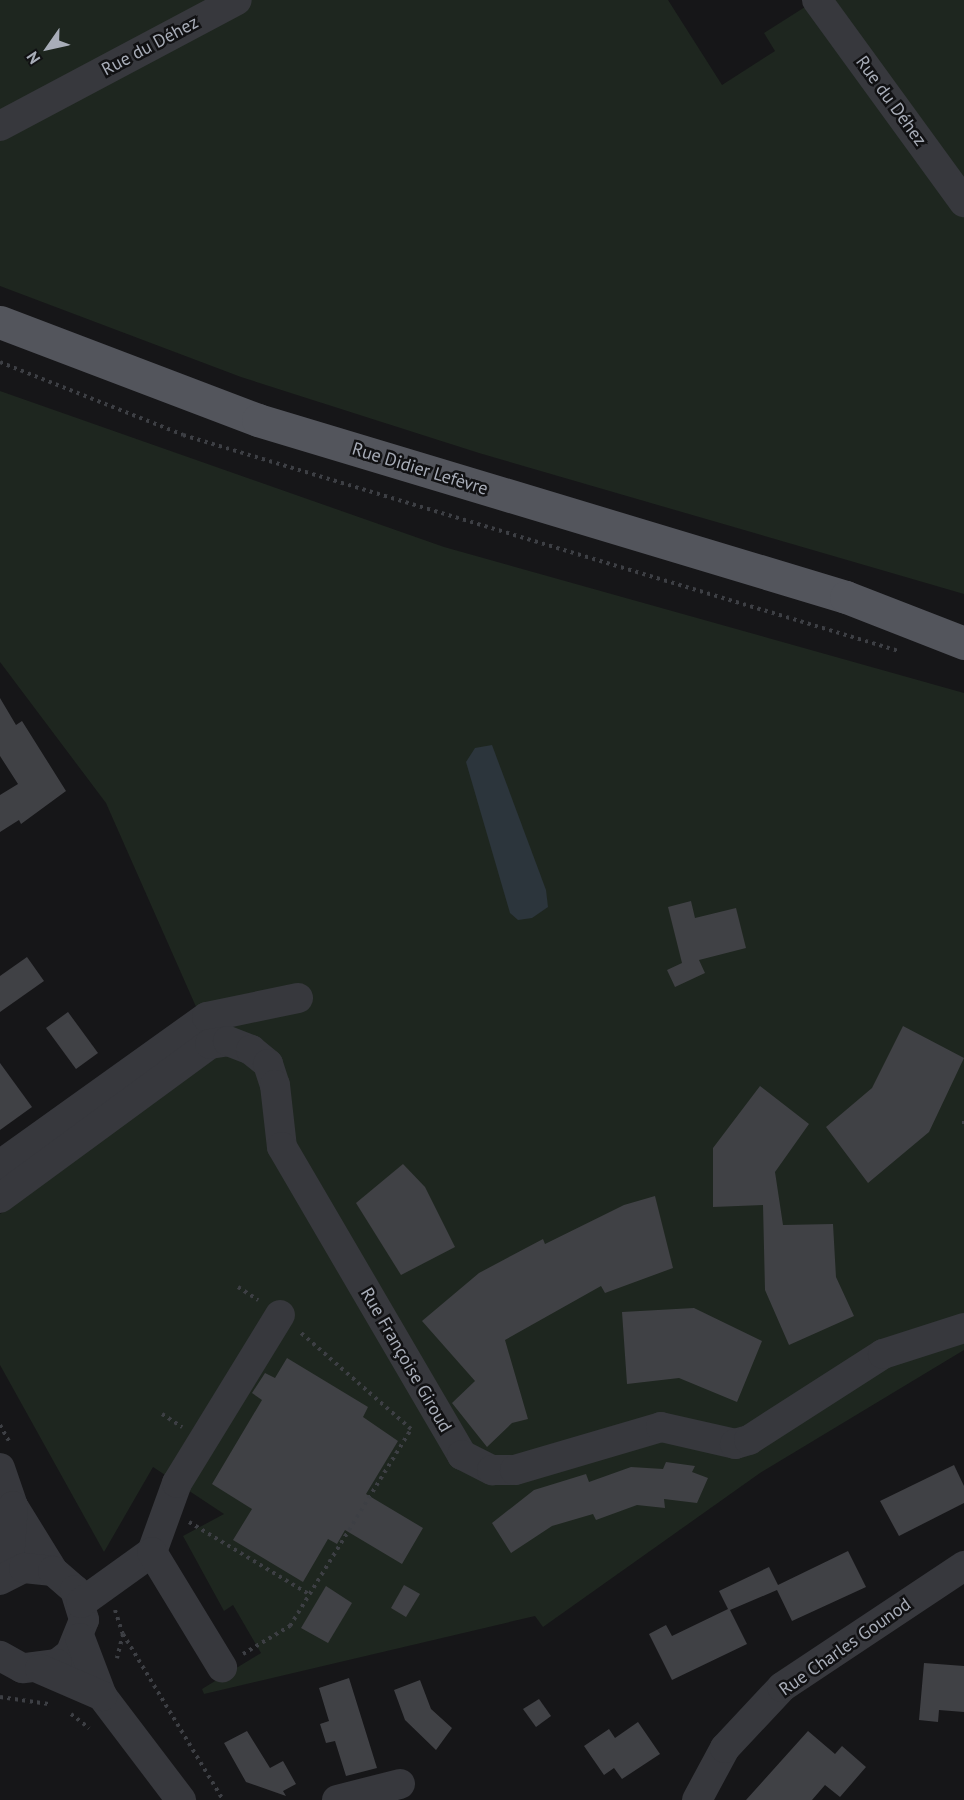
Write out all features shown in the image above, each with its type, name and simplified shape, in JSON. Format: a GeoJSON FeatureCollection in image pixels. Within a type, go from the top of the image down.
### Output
{"type":"FeatureCollection","features":[{"type":"Feature","properties":{"kind":"main road","name":"Rue Didier Lefèvre"},"geometry":{"type":"LineString","coordinates":[[0,322],[258,420],[846,597],[964,643]]}},
{"type":"Feature","properties":{"kind":"main road","name":"Rue Didier Lefèvre"},"geometry":{"type":"LineString","coordinates":[[846,597],[964,620]]}},
{"type":"Feature","properties":{"kind":"street","name":"Rue du Déhez"},"geometry":{"type":"LineString","coordinates":[[0,126],[237,0]]}},
{"type":"Feature","properties":{"kind":"street","name":"Rue du Déhez"},"geometry":{"type":"LineString","coordinates":[[817,0],[964,202]]}},
{"type":"Feature","properties":{"kind":"street"},"geometry":{"type":"LineString","coordinates":[[0,1165],[207,1017],[298,998]]}},
{"type":"Feature","properties":{"kind":"street","name":"Rue Françoise Giroud"},"geometry":{"type":"LineString","coordinates":[[0,1198],[210,1044],[228,1041],[251,1050],[268,1064],[275,1085],[282,1147],[462,1455],[492,1470],[515,1470],[661,1427],[686,1428],[717,1442],[750,1440],[883,1354],[964,1328]]}},
{"type":"Feature","properties":{"kind":"street"},"geometry":{"type":"LineString","coordinates":[[81,1603],[152,1552],[177,1483],[280,1315]]}},
{"type":"Feature","properties":{"kind":"street"},"geometry":{"type":"LineString","coordinates":[[0,1468],[13,1506],[53,1571],[81,1603],[80,1638],[102,1696],[181,1800]]}},
{"type":"Feature","properties":{"kind":"street"},"geometry":{"type":"LineString","coordinates":[[13,1506],[4,1576],[24,1568],[53,1571]]}},
{"type":"Feature","properties":{"kind":"street"},"geometry":{"type":"LineString","coordinates":[[152,1552],[222,1667]]}},
{"type":"Feature","properties":{"kind":"street","name":"Rue Charles Gounod"},"geometry":{"type":"LineString","coordinates":[[697,1800],[725,1748],[782,1687],[964,1566]]}},
{"type":"Feature","properties":{"kind":"street"},"geometry":{"type":"LineString","coordinates":[[40,1669],[64,1658],[80,1638]]}},
{"type":"Feature","properties":{"kind":"street"},"geometry":{"type":"LineString","coordinates":[[0,1656],[22,1668],[40,1669],[102,1696]]}},
{"type":"Feature","properties":{"kind":"street"},"geometry":{"type":"LineString","coordinates":[[337,1800],[400,1784]]}},
{"type":"Feature","properties":{"kind":"path"},"geometry":{"type":"LineString","coordinates":[[0,362],[183,435],[907,653]]}},
{"type":"Feature","properties":{"kind":"path"},"geometry":{"type":"LineString","coordinates":[[964,1121],[964,1126]]}},
{"type":"Feature","properties":{"kind":"path"},"geometry":{"type":"LineString","coordinates":[[222,1667],[290,1626],[411,1428],[280,1315],[238,1287]]}},
{"type":"Feature","properties":{"kind":"path"},"geometry":{"type":"LineString","coordinates":[[166,1514],[202,1527],[309,1594]]}},
{"type":"Feature","properties":{"kind":"path"},"geometry":{"type":"LineString","coordinates":[[123,1634],[223,1800]]}},
{"type":"Feature","properties":{"kind":"path"},"geometry":{"type":"LineString","coordinates":[[0,1697],[59,1706],[95,1736]]}},
{"type":"Feature","properties":{"kind":"shaded area"},"geometry":{"type":"Polygon","coordinates":[[[0,0],[668,0],[722,85],[775,51],[764,33],[816,0],[964,0],[964,594],[479,453],[241,377],[0,286],[0,0]]]}},
{"type":"Feature","properties":{"kind":"shaded area"},"geometry":{"type":"Polygon","coordinates":[[[0,391],[444,547],[964,693],[964,1350],[760,1473],[543,1627],[535,1616],[204,1694],[202,1689],[261,1653],[233,1605],[224,1611],[183,1536],[224,1514],[153,1467],[104,1552],[0,1365],[0,1214],[216,1052],[106,803],[0,662],[0,391]]]}},
{"type":"Feature","properties":{"kind":"shaded area"},"geometry":{"type":"Polygon","coordinates":[[[492,745],[546,890],[548,907],[532,918],[518,920],[510,913],[466,762],[475,748],[492,745]]]}},
{"type":"Feature","properties":{"kind":"building"},"geometry":{"type":"Polygon","coordinates":[[[0,698],[16,725],[22,721],[66,791],[21,824],[19,820],[0,832],[0,795],[18,784],[0,756],[0,698]]]}},
{"type":"Feature","properties":{"kind":"building"},"geometry":{"type":"Polygon","coordinates":[[[691,901],[695,918],[736,908],[746,948],[699,960],[705,973],[675,987],[667,970],[682,963],[668,907],[691,901]]]}},
{"type":"Feature","properties":{"kind":"building"},"geometry":{"type":"Polygon","coordinates":[[[27,957],[44,981],[0,1012],[0,976],[27,957]]]}},
{"type":"Feature","properties":{"kind":"building"},"geometry":{"type":"Polygon","coordinates":[[[68,1012],[98,1053],[76,1069],[46,1028],[68,1012]]]}},
{"type":"Feature","properties":{"kind":"building"},"geometry":{"type":"Polygon","coordinates":[[[903,1026],[964,1058],[929,1132],[868,1183],[826,1127],[872,1088],[903,1026]]]}},
{"type":"Feature","properties":{"kind":"building"},"geometry":{"type":"Polygon","coordinates":[[[0,1063],[32,1107],[0,1130],[0,1063]]]}},
{"type":"Feature","properties":{"kind":"building"},"geometry":{"type":"Polygon","coordinates":[[[760,1086],[809,1124],[775,1172],[783,1225],[833,1224],[836,1277],[854,1316],[789,1345],[765,1290],[763,1205],[713,1207],[713,1148],[760,1086]]]}},
{"type":"Feature","properties":{"kind":"building"},"geometry":{"type":"Polygon","coordinates":[[[403,1164],[425,1187],[455,1247],[401,1275],[356,1203],[403,1164]]]}},
{"type":"Feature","properties":{"kind":"building"},"geometry":{"type":"Polygon","coordinates":[[[655,1196],[673,1268],[605,1293],[601,1286],[505,1340],[528,1419],[512,1423],[487,1447],[452,1403],[475,1381],[422,1321],[479,1273],[543,1239],[545,1244],[624,1205],[655,1196]]]}},
{"type":"Feature","properties":{"kind":"building"},"geometry":{"type":"Polygon","coordinates":[[[694,1308],[762,1341],[737,1402],[679,1378],[627,1384],[622,1312],[694,1308]]]}},
{"type":"Feature","properties":{"kind":"building"},"geometry":{"type":"Polygon","coordinates":[[[287,1358],[368,1407],[363,1417],[398,1441],[366,1494],[423,1528],[402,1564],[345,1530],[337,1544],[328,1539],[303,1582],[233,1540],[252,1509],[212,1484],[262,1400],[252,1393],[265,1373],[275,1378],[287,1358]]]}},
{"type":"Feature","properties":{"kind":"building"},"geometry":{"type":"Polygon","coordinates":[[[666,1462],[695,1466],[692,1472],[708,1478],[697,1503],[664,1499],[665,1508],[637,1505],[596,1520],[593,1514],[552,1526],[511,1553],[492,1523],[534,1490],[586,1474],[589,1482],[631,1467],[663,1469],[666,1462]]]}},
{"type":"Feature","properties":{"kind":"building"},"geometry":{"type":"Polygon","coordinates":[[[954,1465],[964,1486],[964,1503],[899,1536],[880,1501],[954,1465]]]}},
{"type":"Feature","properties":{"kind":"building"},"geometry":{"type":"Polygon","coordinates":[[[848,1551],[866,1587],[792,1621],[777,1590],[730,1610],[747,1644],[672,1680],[649,1634],[666,1625],[672,1636],[728,1609],[719,1591],[769,1567],[778,1585],[848,1551]]]}},
{"type":"Feature","properties":{"kind":"building"},"geometry":{"type":"Polygon","coordinates":[[[404,1585],[420,1594],[406,1617],[391,1608],[404,1585]]]}},
{"type":"Feature","properties":{"kind":"building"},"geometry":{"type":"Polygon","coordinates":[[[326,1586],[352,1603],[328,1643],[301,1628],[326,1586]]]}},
{"type":"Feature","properties":{"kind":"building"},"geometry":{"type":"Polygon","coordinates":[[[924,1663],[964,1666],[964,1712],[939,1710],[938,1722],[919,1720],[924,1663]]]}},
{"type":"Feature","properties":{"kind":"building"},"geometry":{"type":"Polygon","coordinates":[[[349,1678],[377,1768],[346,1776],[335,1741],[326,1743],[320,1724],[329,1721],[319,1688],[349,1678]]]}},
{"type":"Feature","properties":{"kind":"building"},"geometry":{"type":"Polygon","coordinates":[[[420,1680],[431,1709],[452,1728],[436,1750],[405,1720],[394,1690],[420,1680]]]}},
{"type":"Feature","properties":{"kind":"building"},"geometry":{"type":"Polygon","coordinates":[[[539,1699],[551,1716],[536,1727],[523,1709],[539,1699]]]}},
{"type":"Feature","properties":{"kind":"building"},"geometry":{"type":"Polygon","coordinates":[[[638,1722],[660,1754],[622,1779],[614,1768],[604,1775],[584,1746],[609,1729],[615,1738],[638,1722]]]}},
{"type":"Feature","properties":{"kind":"building"},"geometry":{"type":"Polygon","coordinates":[[[247,1731],[270,1768],[283,1761],[296,1784],[283,1791],[286,1796],[246,1782],[224,1743],[247,1731]]]}},
{"type":"Feature","properties":{"kind":"building"},"geometry":{"type":"Polygon","coordinates":[[[808,1731],[835,1754],[842,1746],[866,1767],[840,1797],[825,1785],[812,1800],[746,1800],[808,1731]]]}}]}
